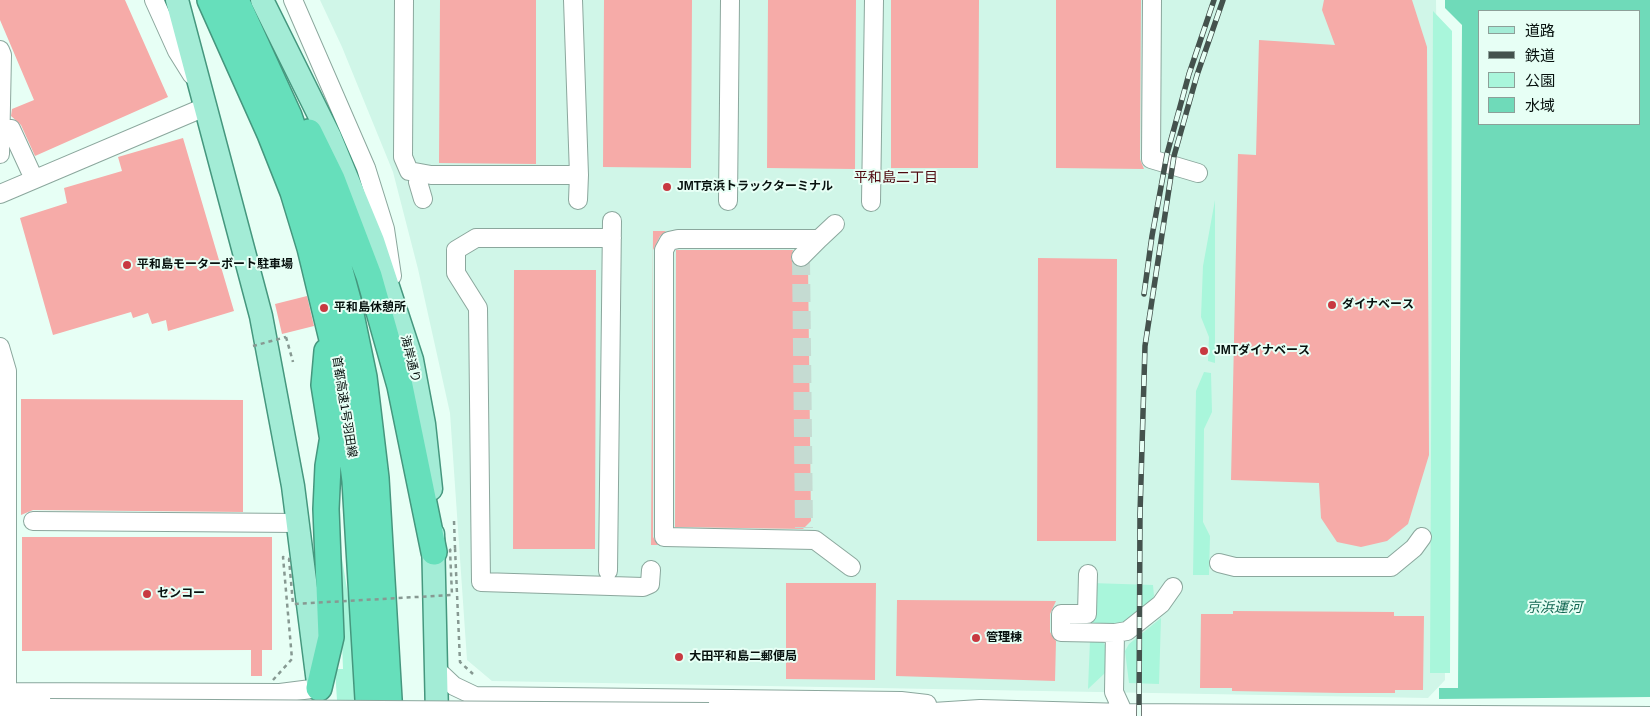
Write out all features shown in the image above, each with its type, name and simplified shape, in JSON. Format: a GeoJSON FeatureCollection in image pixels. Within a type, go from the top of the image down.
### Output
{"type":"FeatureCollection","features":[{"type":"Feature","properties":{"kind":"highway"},"geometry":{"type":"LineString","coordinates":[[205,0],[209,29],[217,53]]}},
{"type":"Feature","properties":{"kind":"highway","name":"首都高速1号羽田線"},"geometry":{"type":"LineString","coordinates":[[210,0],[270,134],[293,192],[310,248],[342,382],[355,481],[369,716]]}},
{"type":"Feature","properties":{"kind":"highway","name":"首都高速1号羽田線"},"geometry":{"type":"LineString","coordinates":[[236,0],[289,116],[331,237],[348,300],[364,378],[376,478],[390,716]]}},
{"type":"Feature","properties":{"kind":"highway"},"geometry":{"type":"LineString","coordinates":[[257,45],[276,65],[324,162],[369,276],[445,550]]}},
{"type":"Feature","properties":{"kind":"highway"},"geometry":{"type":"LineString","coordinates":[[329,330],[324,386],[363,597]]}},
{"type":"Feature","properties":{"kind":"highway"},"geometry":{"type":"LineString","coordinates":[[319,688],[331,637],[326,509],[328,466],[332,436]]}},
{"type":"Feature","properties":{"kind":"main road"},"geometry":{"type":"LineString","coordinates":[[176,0],[261,316],[286,442],[298,523],[319,688],[320,716]]}},
{"type":"Feature","properties":{"kind":"main road","name":"海岸通り"},"geometry":{"type":"LineString","coordinates":[[262,0],[330,137],[373,241],[412,360],[445,550],[437,670],[438,716]]}},
{"type":"Feature","properties":{"kind":"street"},"geometry":{"type":"LineString","coordinates":[[0,194],[203,98],[177,51],[154,0]]}},
{"type":"Feature","properties":{"kind":"street"},"geometry":{"type":"LineString","coordinates":[[293,0],[366,168],[385,228],[398,316]]}},
{"type":"Feature","properties":{"kind":"street"},"geometry":{"type":"LineString","coordinates":[[404,0],[402,157],[409,171],[431,175],[579,174]]}},
{"type":"Feature","properties":{"kind":"street"},"geometry":{"type":"LineString","coordinates":[[573,0],[579,174],[578,200]]}},
{"type":"Feature","properties":{"kind":"street"},"geometry":{"type":"LineString","coordinates":[[728,202],[730,0]]}},
{"type":"Feature","properties":{"kind":"street"},"geometry":{"type":"LineString","coordinates":[[871,202],[874,0]]}},
{"type":"Feature","properties":{"kind":"street"},"geometry":{"type":"LineString","coordinates":[[1152,0],[1151,159],[1198,173]]}},
{"type":"Feature","properties":{"kind":"street"},"geometry":{"type":"LineString","coordinates":[[0,50],[2,55],[0,154]]}},
{"type":"Feature","properties":{"kind":"street"},"geometry":{"type":"LineString","coordinates":[[0,128],[11,129],[34,179]]}},
{"type":"Feature","properties":{"kind":"street"},"geometry":{"type":"LineString","coordinates":[[801,257],[835,224]]}},
{"type":"Feature","properties":{"kind":"street"},"geometry":{"type":"LineString","coordinates":[[608,570],[612,230],[476,238],[456,250],[456,273],[478,308],[481,582],[643,586],[650,584],[651,570]]}},
{"type":"Feature","properties":{"kind":"street"},"geometry":{"type":"LineString","coordinates":[[819,239],[678,239],[669,241],[664,250],[664,537],[810,534],[851,567]]}},
{"type":"Feature","properties":{"kind":"street"},"geometry":{"type":"LineString","coordinates":[[0,347],[7,371],[2,697]]}},
{"type":"Feature","properties":{"kind":"street"},"geometry":{"type":"LineString","coordinates":[[33,521],[298,523]]}},
{"type":"Feature","properties":{"kind":"street"},"geometry":{"type":"LineString","coordinates":[[1219,563],[1234,567],[1391,567],[1414,548],[1422,537]]}},
{"type":"Feature","properties":{"kind":"street"},"geometry":{"type":"LineString","coordinates":[[1088,574],[1088,614],[1061,614],[1061,632],[1115,633],[1127,631],[1161,604],[1173,587]]}},
{"type":"Feature","properties":{"kind":"street"},"geometry":{"type":"LineString","coordinates":[[1115,633],[1114,692],[1125,715]]}},
{"type":"Feature","properties":{"kind":"street"},"geometry":{"type":"LineString","coordinates":[[437,670],[454,686],[475,696],[901,701],[980,709],[1125,715],[1650,716]]}},
{"type":"Feature","properties":{"kind":"street"},"geometry":{"type":"LineString","coordinates":[[2,697],[280,693],[319,688]]}},
{"type":"Feature","properties":{"kind":"street"},"geometry":{"type":"LineString","coordinates":[[2,697],[50,708],[902,714],[980,709]]}},
{"type":"Feature","properties":{"kind":"path"},"geometry":{"type":"LineString","coordinates":[[253,346],[286,337],[293,362]]}},
{"type":"Feature","properties":{"kind":"path"},"geometry":{"type":"LineString","coordinates":[[454,522],[445,550],[460,662],[472,674],[471,678]]}},
{"type":"Feature","properties":{"kind":"path"},"geometry":{"type":"LineString","coordinates":[[273,680],[292,659],[283,557],[289,559],[293,604],[452,596],[450,550],[445,550]]}},
{"type":"Feature","properties":{"kind":"shaded area"},"geometry":{"type":"Polygon","coordinates":[[[320,0],[1436,0],[1445,680],[1428,698],[492,681],[467,660],[450,413],[418,269],[393,172],[342,47],[320,0]]]}},
{"type":"Feature","properties":{"kind":"green space"},"geometry":{"type":"Polygon","coordinates":[[[1433,11],[1452,31],[1450,673],[1430,673],[1433,11]]]}},
{"type":"Feature","properties":{"kind":"green space"},"geometry":{"type":"Polygon","coordinates":[[[1215,200],[1215,363],[1208,361],[1209,337],[1201,317],[1203,266],[1215,200]]]}},
{"type":"Feature","properties":{"kind":"green space"},"geometry":{"type":"Polygon","coordinates":[[[1204,372],[1211,373],[1212,412],[1204,429],[1203,522],[1210,536],[1209,575],[1193,575],[1196,391],[1204,372]]]}},
{"type":"Feature","properties":{"kind":"green space"},"geometry":{"type":"Polygon","coordinates":[[[338,534],[352,620],[358,716],[338,716],[335,669],[343,669],[338,534]]]}},
{"type":"Feature","properties":{"kind":"green space"},"geometry":{"type":"Polygon","coordinates":[[[1091,583],[1153,585],[1154,596],[1147,608],[1113,632],[1091,627],[1091,583]]]}},
{"type":"Feature","properties":{"kind":"green space"},"geometry":{"type":"Polygon","coordinates":[[[1161,618],[1159,684],[1129,683],[1125,651],[1129,644],[1161,618]]]}},
{"type":"Feature","properties":{"kind":"green space"},"geometry":{"type":"Polygon","coordinates":[[[1099,635],[1106,647],[1105,673],[1088,689],[1090,640],[1099,635]]]}},
{"type":"Feature","properties":{"kind":"water","name":"京浜運河"},"geometry":{"type":"Polygon","coordinates":[[[1445,0],[1650,0],[1650,716],[1439,716],[1439,688],[1458,688],[1462,25],[1445,8],[1445,0]]]}},
{"type":"Feature","properties":{"kind":"pier"},"geometry":{"type":"Polygon","coordinates":[[[1650,697],[1650,716],[1437,716],[1437,699],[1650,697]]]}},
{"type":"Feature","properties":{"kind":"building"},"geometry":{"type":"Polygon","coordinates":[[[0,0],[125,0],[168,97],[35,156],[21,125],[11,116],[12,109],[34,100],[0,20],[0,0]]]}},
{"type":"Feature","properties":{"kind":"building"},"geometry":{"type":"Polygon","coordinates":[[[440,0],[536,0],[536,164],[439,163],[440,0]]]}},
{"type":"Feature","properties":{"kind":"building"},"geometry":{"type":"Polygon","coordinates":[[[604,0],[692,0],[691,168],[603,167],[604,0]]]}},
{"type":"Feature","properties":{"kind":"building"},"geometry":{"type":"Polygon","coordinates":[[[768,0],[856,0],[855,169],[767,168],[768,0]]]}},
{"type":"Feature","properties":{"kind":"building"},"geometry":{"type":"Polygon","coordinates":[[[891,0],[979,0],[978,168],[891,168],[891,0]]]}},
{"type":"Feature","properties":{"kind":"building"},"geometry":{"type":"Polygon","coordinates":[[[1056,0],[1141,0],[1140,159],[1144,169],[1056,168],[1056,0]]]}},
{"type":"Feature","properties":{"kind":"building","name":"ダイナベース"},"geometry":{"type":"Polygon","coordinates":[[[1324,0],[1412,0],[1427,47],[1429,455],[1408,524],[1387,541],[1361,547],[1337,542],[1321,518],[1319,483],[1231,480],[1238,154],[1256,155],[1259,40],[1335,45],[1322,10],[1324,0]]]}},
{"type":"Feature","properties":{"kind":"building","name":"平和島モーターボート駐車場"},"geometry":{"type":"Polygon","coordinates":[[[183,138],[234,311],[168,331],[166,320],[152,324],[148,313],[133,318],[131,312],[53,335],[20,218],[67,203],[64,188],[122,171],[118,157],[183,138]]]}},
{"type":"Feature","properties":{"kind":"building"},"geometry":{"type":"Polygon","coordinates":[[[653,231],[666,231],[660,236],[653,250],[653,537],[658,545],[651,545],[653,231]]]}},
{"type":"Feature","properties":{"kind":"building"},"geometry":{"type":"Polygon","coordinates":[[[676,250],[793,250],[791,259],[794,265],[803,267],[808,265],[811,521],[803,529],[675,527],[676,250]]]}},
{"type":"Feature","properties":{"kind":"building"},"geometry":{"type":"Polygon","coordinates":[[[1038,258],[1117,259],[1116,541],[1037,541],[1038,258]]]}},
{"type":"Feature","properties":{"kind":"building"},"geometry":{"type":"Polygon","coordinates":[[[514,270],[596,270],[595,549],[513,549],[514,270]]]}},
{"type":"Feature","properties":{"kind":"building"},"geometry":{"type":"Polygon","coordinates":[[[307,296],[314,326],[282,334],[275,304],[307,296]]]}},
{"type":"Feature","properties":{"kind":"building"},"geometry":{"type":"Polygon","coordinates":[[[21,399],[243,400],[243,512],[33,510],[21,515],[21,399]]]}},
{"type":"Feature","properties":{"kind":"building","name":"センコー"},"geometry":{"type":"Polygon","coordinates":[[[22,537],[272,537],[272,650],[262,650],[262,676],[251,676],[251,650],[22,651],[22,537]]]}},
{"type":"Feature","properties":{"kind":"building"},"geometry":{"type":"Polygon","coordinates":[[[786,583],[876,583],[875,680],[786,679],[786,583]]]}},
{"type":"Feature","properties":{"kind":"building","name":"管理棟"},"geometry":{"type":"Polygon","coordinates":[[[897,600],[1056,601],[1050,614],[1050,632],[1056,641],[1055,681],[896,676],[897,600]]]}},
{"type":"Feature","properties":{"kind":"building"},"geometry":{"type":"Polygon","coordinates":[[[1233,611],[1394,612],[1394,616],[1424,616],[1423,690],[1395,690],[1395,693],[1341,693],[1232,691],[1232,688],[1200,688],[1201,614],[1233,614],[1233,611]]]}},
{"type":"Feature","properties":{"kind":"tunnel"},"geometry":{"type":"LineString","coordinates":[[801,257],[804,528]]}},
{"type":"Feature","properties":{"kind":"railway"},"geometry":{"type":"LineString","coordinates":[[1144,294],[1152,236],[1167,154],[1189,74],[1214,0]]}},
{"type":"Feature","properties":{"kind":"railway"},"geometry":{"type":"LineString","coordinates":[[1139,716],[1140,514],[1145,346],[1174,156],[1197,75],[1223,0]]}},
{"type":"Feature","properties":{"kind":"place","name":"JMT京浜トラックターミナル"},"geometry":{"type":"Point","coordinates":[667,187]}},
{"type":"Feature","properties":{"kind":"place","name":"平和島モーターボート駐車場"},"geometry":{"type":"Point","coordinates":[127,265]}},
{"type":"Feature","properties":{"kind":"place","name":"ダイナベース"},"geometry":{"type":"Point","coordinates":[1332,305]}},
{"type":"Feature","properties":{"kind":"place","name":"平和島休憩所"},"geometry":{"type":"Point","coordinates":[324,308]}},
{"type":"Feature","properties":{"kind":"place","name":"JMTダイナベース"},"geometry":{"type":"Point","coordinates":[1204,351]}},
{"type":"Feature","properties":{"kind":"place","name":"センコー"},"geometry":{"type":"Point","coordinates":[147,594]}},
{"type":"Feature","properties":{"kind":"place","name":"管理棟"},"geometry":{"type":"Point","coordinates":[976,638]}},
{"type":"Feature","properties":{"kind":"place","name":"大田平和島二郵便局"},"geometry":{"type":"Point","coordinates":[679,657]}},
{"type":"Feature","properties":{"kind":"district","name":"平和島二丁目"},"geometry":{"type":"Point","coordinates":[896,178]}}]}
